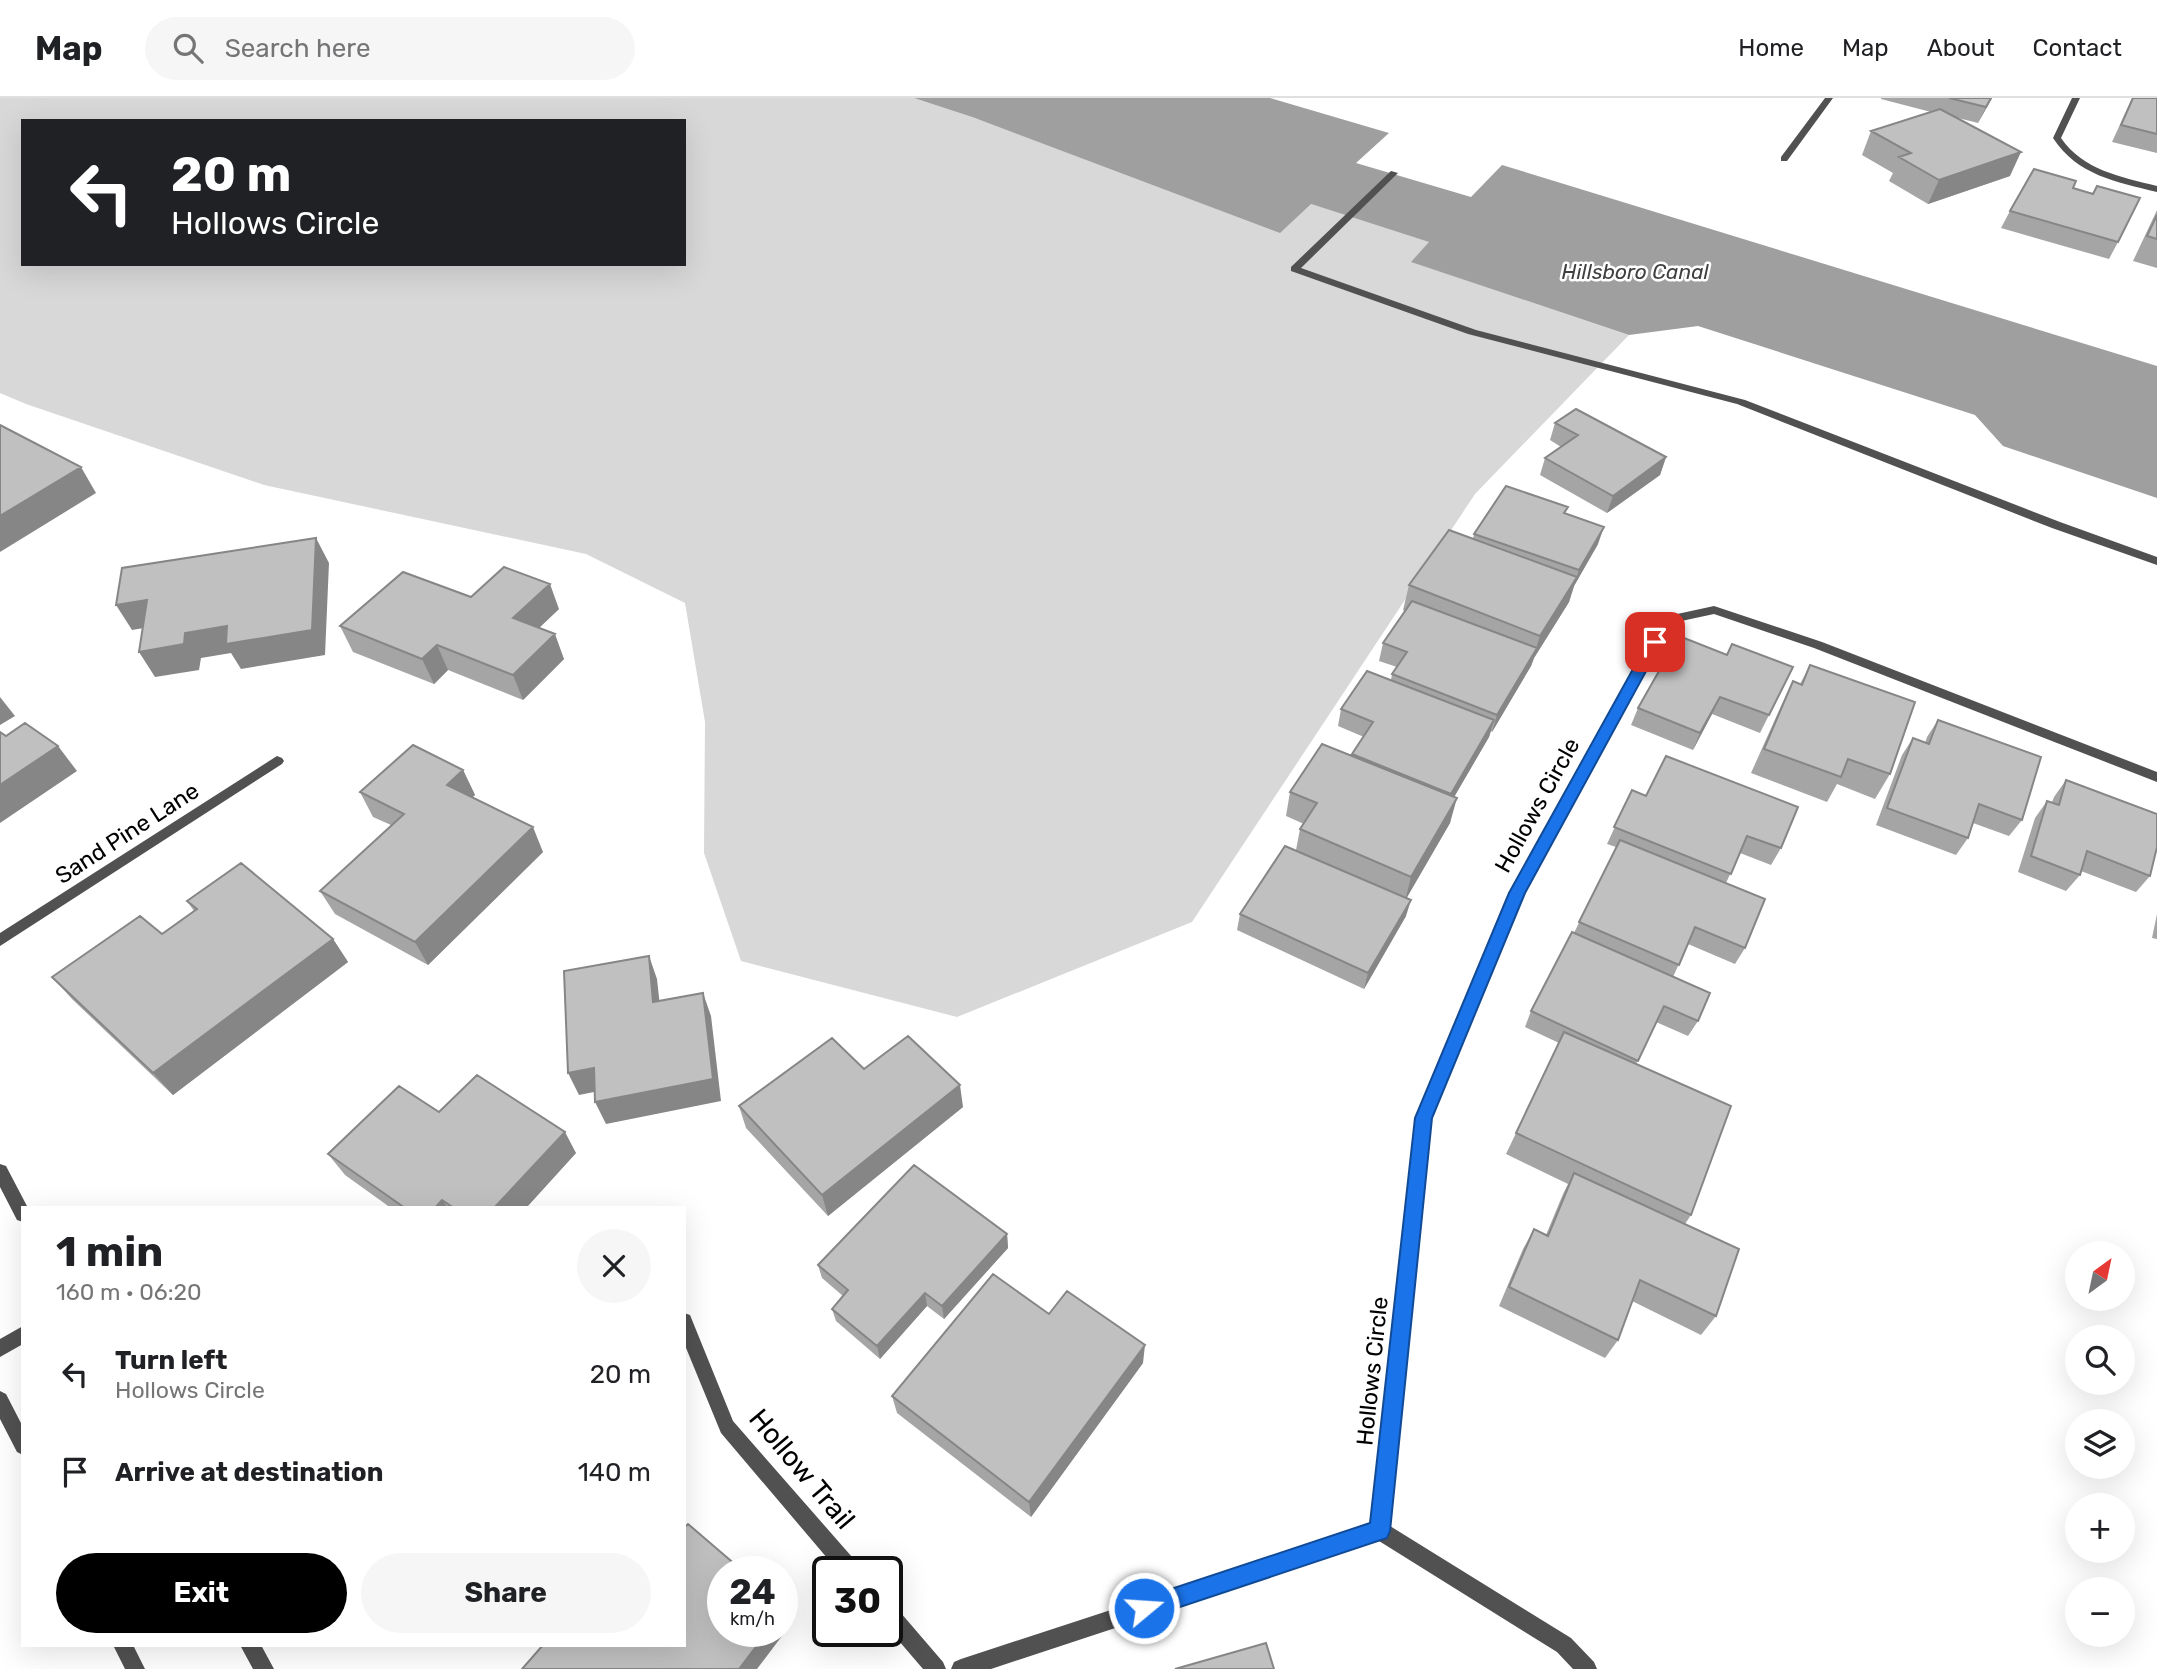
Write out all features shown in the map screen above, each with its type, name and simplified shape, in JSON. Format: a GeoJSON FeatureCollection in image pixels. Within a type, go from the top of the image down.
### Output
{"type":"FeatureCollection","features":[{"type":"Feature","properties":{"kind":"street"},"geometry":{"type":"LineString","coordinates":[[1784,159],[1829,98]]}},
{"type":"Feature","properties":{"kind":"street"},"geometry":{"type":"LineString","coordinates":[[2076,98],[2057,138],[2063,150],[2097,172],[2157,189]]}},
{"type":"Feature","properties":{"kind":"street"},"geometry":{"type":"LineString","coordinates":[[1394,173],[1294,269],[1472,332],[1741,402],[2056,525],[2157,561]]}},
{"type":"Feature","properties":{"kind":"street","name":"Hollows Circle"},"geometry":{"type":"LineString","coordinates":[[1380,1531],[1423,1118],[1517,893],[1668,620],[1714,610],[1818,645],[2157,777]]}},
{"type":"Feature","properties":{"kind":"street","name":"Sand Pine Lane"},"geometry":{"type":"LineString","coordinates":[[0,940],[276,761]]}},
{"type":"Feature","properties":{"kind":"street"},"geometry":{"type":"LineString","coordinates":[[0,1171],[21,1211]]}},
{"type":"Feature","properties":{"kind":"street","name":"Hollow Trail"},"geometry":{"type":"LineString","coordinates":[[686,1326],[727,1427],[838,1556]]}},
{"type":"Feature","properties":{"kind":"street"},"geometry":{"type":"LineString","coordinates":[[0,1349],[21,1335]]}},
{"type":"Feature","properties":{"kind":"street"},"geometry":{"type":"LineString","coordinates":[[0,1400],[21,1442]]}},
{"type":"Feature","properties":{"kind":"street"},"geometry":{"type":"LineString","coordinates":[[961,1669],[1380,1531],[1564,1645],[1587,1669]]}},
{"type":"Feature","properties":{"kind":"street"},"geometry":{"type":"LineString","coordinates":[[903,1631],[936,1669]]}},
{"type":"Feature","properties":{"kind":"street"},"geometry":{"type":"LineString","coordinates":[[124,1647],[135,1669]]}},
{"type":"Feature","properties":{"kind":"street"},"geometry":{"type":"LineString","coordinates":[[251,1647],[264,1669]]}},
{"type":"Feature","properties":{"kind":"shaded area"},"geometry":{"type":"Polygon","coordinates":[[[0,98],[914,98],[975,118],[1311,204],[1430,242],[1412,262],[1629,335],[1475,494],[1192,922],[957,1017],[741,961],[704,853],[705,722],[685,603],[586,554],[264,485],[0,393],[0,98]]]}},
{"type":"Feature","properties":{"kind":"water","name":"Hillsboro Canal"},"geometry":{"type":"Polygon","coordinates":[[[914,98],[1270,98],[1389,133],[1356,163],[1471,197],[1502,165],[2157,366],[2157,498],[2003,446],[1975,415],[1698,326],[1629,335],[1411,262],[1429,242],[1311,204],[1280,233],[975,118],[914,98]]]}},
{"type":"Feature","properties":{"kind":"building"},"geometry":{"type":"Polygon","coordinates":[[[1949,98],[1991,98],[1986,107],[1949,98]]]}},
{"type":"Feature","properties":{"kind":"building"},"geometry":{"type":"Polygon","coordinates":[[[2133,98],[2157,98],[2157,134],[2121,125],[2133,98]]]}},
{"type":"Feature","properties":{"kind":"building"},"geometry":{"type":"Polygon","coordinates":[[[1940,109],[2021,152],[1939,180],[1899,157],[1911,153],[1871,131],[1940,109]]]}},
{"type":"Feature","properties":{"kind":"building"},"geometry":{"type":"Polygon","coordinates":[[[2034,169],[2076,181],[2073,188],[2093,194],[2097,186],[2140,198],[2118,242],[2010,211],[2034,169]]]}},
{"type":"Feature","properties":{"kind":"building"},"geometry":{"type":"Polygon","coordinates":[[[2157,215],[2157,239],[2147,236],[2157,215]]]}},
{"type":"Feature","properties":{"kind":"building"},"geometry":{"type":"Polygon","coordinates":[[[1576,409],[1666,457],[1613,496],[1545,458],[1578,435],[1555,423],[1576,409]]]}},
{"type":"Feature","properties":{"kind":"building"},"geometry":{"type":"Polygon","coordinates":[[[0,425],[81,467],[0,516],[0,425]]]}},
{"type":"Feature","properties":{"kind":"building"},"geometry":{"type":"Polygon","coordinates":[[[1506,486],[1568,507],[1564,513],[1604,527],[1579,570],[1474,534],[1506,486]]]}},
{"type":"Feature","properties":{"kind":"building"},"geometry":{"type":"Polygon","coordinates":[[[1449,530],[1577,577],[1540,636],[1409,585],[1449,530]]]}},
{"type":"Feature","properties":{"kind":"building"},"geometry":{"type":"Polygon","coordinates":[[[316,538],[312,630],[226,644],[227,626],[185,633],[184,644],[139,652],[147,600],[116,605],[122,568],[316,538]]]}},
{"type":"Feature","properties":{"kind":"building"},"geometry":{"type":"Polygon","coordinates":[[[504,567],[550,584],[513,618],[555,634],[513,675],[437,645],[422,659],[340,626],[403,572],[471,597],[504,567]]]}},
{"type":"Feature","properties":{"kind":"building"},"geometry":{"type":"Polygon","coordinates":[[[1412,601],[1537,648],[1497,715],[1392,674],[1407,652],[1383,643],[1412,601]]]}},
{"type":"Feature","properties":{"kind":"building"},"geometry":{"type":"Polygon","coordinates":[[[1679,636],[1727,655],[1732,644],[1793,667],[1769,715],[1720,697],[1700,733],[1638,708],[1679,636]]]}},
{"type":"Feature","properties":{"kind":"building"},"geometry":{"type":"Polygon","coordinates":[[[1810,665],[1915,702],[1890,774],[1848,759],[1841,777],[1764,749],[1793,681],[1802,685],[1810,665]]]}},
{"type":"Feature","properties":{"kind":"building"},"geometry":{"type":"Polygon","coordinates":[[[1367,671],[1494,720],[1451,794],[1352,754],[1373,722],[1341,709],[1367,671]]]}},
{"type":"Feature","properties":{"kind":"building"},"geometry":{"type":"Polygon","coordinates":[[[1938,720],[2041,757],[2022,820],[1979,804],[1968,838],[1887,808],[1913,738],[1929,744],[1938,720]]]}},
{"type":"Feature","properties":{"kind":"building"},"geometry":{"type":"Polygon","coordinates":[[[25,723],[58,746],[0,785],[0,732],[6,736],[25,723]]]}},
{"type":"Feature","properties":{"kind":"building"},"geometry":{"type":"Polygon","coordinates":[[[1322,744],[1457,798],[1411,877],[1300,829],[1317,803],[1290,792],[1322,744]]]}},
{"type":"Feature","properties":{"kind":"building"},"geometry":{"type":"Polygon","coordinates":[[[413,745],[463,770],[447,785],[533,827],[415,942],[320,891],[404,814],[360,792],[413,745]]]}},
{"type":"Feature","properties":{"kind":"building"},"geometry":{"type":"Polygon","coordinates":[[[1666,756],[1798,807],[1781,848],[1747,836],[1731,874],[1614,827],[1632,790],[1646,796],[1666,756]]]}},
{"type":"Feature","properties":{"kind":"building"},"geometry":{"type":"Polygon","coordinates":[[[2066,780],[2157,814],[2157,847],[2150,876],[2087,851],[2080,875],[2031,856],[2047,801],[2059,805],[2066,780]]]}},
{"type":"Feature","properties":{"kind":"building"},"geometry":{"type":"Polygon","coordinates":[[[1620,840],[1765,899],[1745,948],[1695,927],[1679,965],[1579,922],[1620,840]]]}},
{"type":"Feature","properties":{"kind":"building"},"geometry":{"type":"Polygon","coordinates":[[[1285,846],[1411,900],[1368,973],[1240,914],[1285,846]]]}},
{"type":"Feature","properties":{"kind":"building"},"geometry":{"type":"Polygon","coordinates":[[[241,863],[333,939],[153,1073],[52,977],[140,916],[162,934],[197,909],[187,901],[241,863]]]}},
{"type":"Feature","properties":{"kind":"building"},"geometry":{"type":"Polygon","coordinates":[[[1572,932],[1710,993],[1698,1021],[1664,1006],[1638,1061],[1531,1011],[1572,932]]]}},
{"type":"Feature","properties":{"kind":"building"},"geometry":{"type":"Polygon","coordinates":[[[649,956],[653,1002],[703,993],[713,1079],[595,1102],[594,1068],[568,1073],[564,971],[649,956]]]}},
{"type":"Feature","properties":{"kind":"building"},"geometry":{"type":"Polygon","coordinates":[[[1564,1032],[1731,1106],[1691,1215],[1516,1133],[1564,1032]]]}},
{"type":"Feature","properties":{"kind":"building"},"geometry":{"type":"Polygon","coordinates":[[[908,1036],[960,1085],[822,1195],[739,1106],[832,1038],[864,1069],[908,1036]]]}},
{"type":"Feature","properties":{"kind":"building"},"geometry":{"type":"Polygon","coordinates":[[[477,1075],[565,1132],[496,1206],[451,1206],[442,1200],[437,1206],[402,1206],[328,1154],[399,1086],[439,1112],[477,1075]]]}},
{"type":"Feature","properties":{"kind":"building"},"geometry":{"type":"Polygon","coordinates":[[[914,1165],[1007,1234],[942,1306],[925,1293],[877,1346],[832,1309],[848,1290],[818,1265],[914,1165]]]}},
{"type":"Feature","properties":{"kind":"building"},"geometry":{"type":"Polygon","coordinates":[[[1574,1173],[1739,1249],[1716,1316],[1640,1280],[1618,1340],[1509,1287],[1534,1229],[1548,1236],[1574,1173]]]}},
{"type":"Feature","properties":{"kind":"building"},"geometry":{"type":"Polygon","coordinates":[[[993,1274],[1049,1314],[1067,1291],[1145,1345],[1029,1502],[892,1396],[993,1274]]]}},
{"type":"Feature","properties":{"kind":"building"},"geometry":{"type":"Polygon","coordinates":[[[688,1524],[725,1556],[707,1556],[707,1647],[756,1647],[739,1669],[522,1669],[541,1647],[686,1647],[688,1524]]]}},
{"type":"Feature","properties":{"kind":"building"},"geometry":{"type":"Polygon","coordinates":[[[1266,1643],[1274,1669],[1175,1669],[1266,1643]]]}},
{"type":"Feature","properties":{"kind":"route"},"geometry":{"type":"LineString","coordinates":[[1144,1608],[1380,1531],[1423,1118],[1517,893],[1655,642]]}}]}
